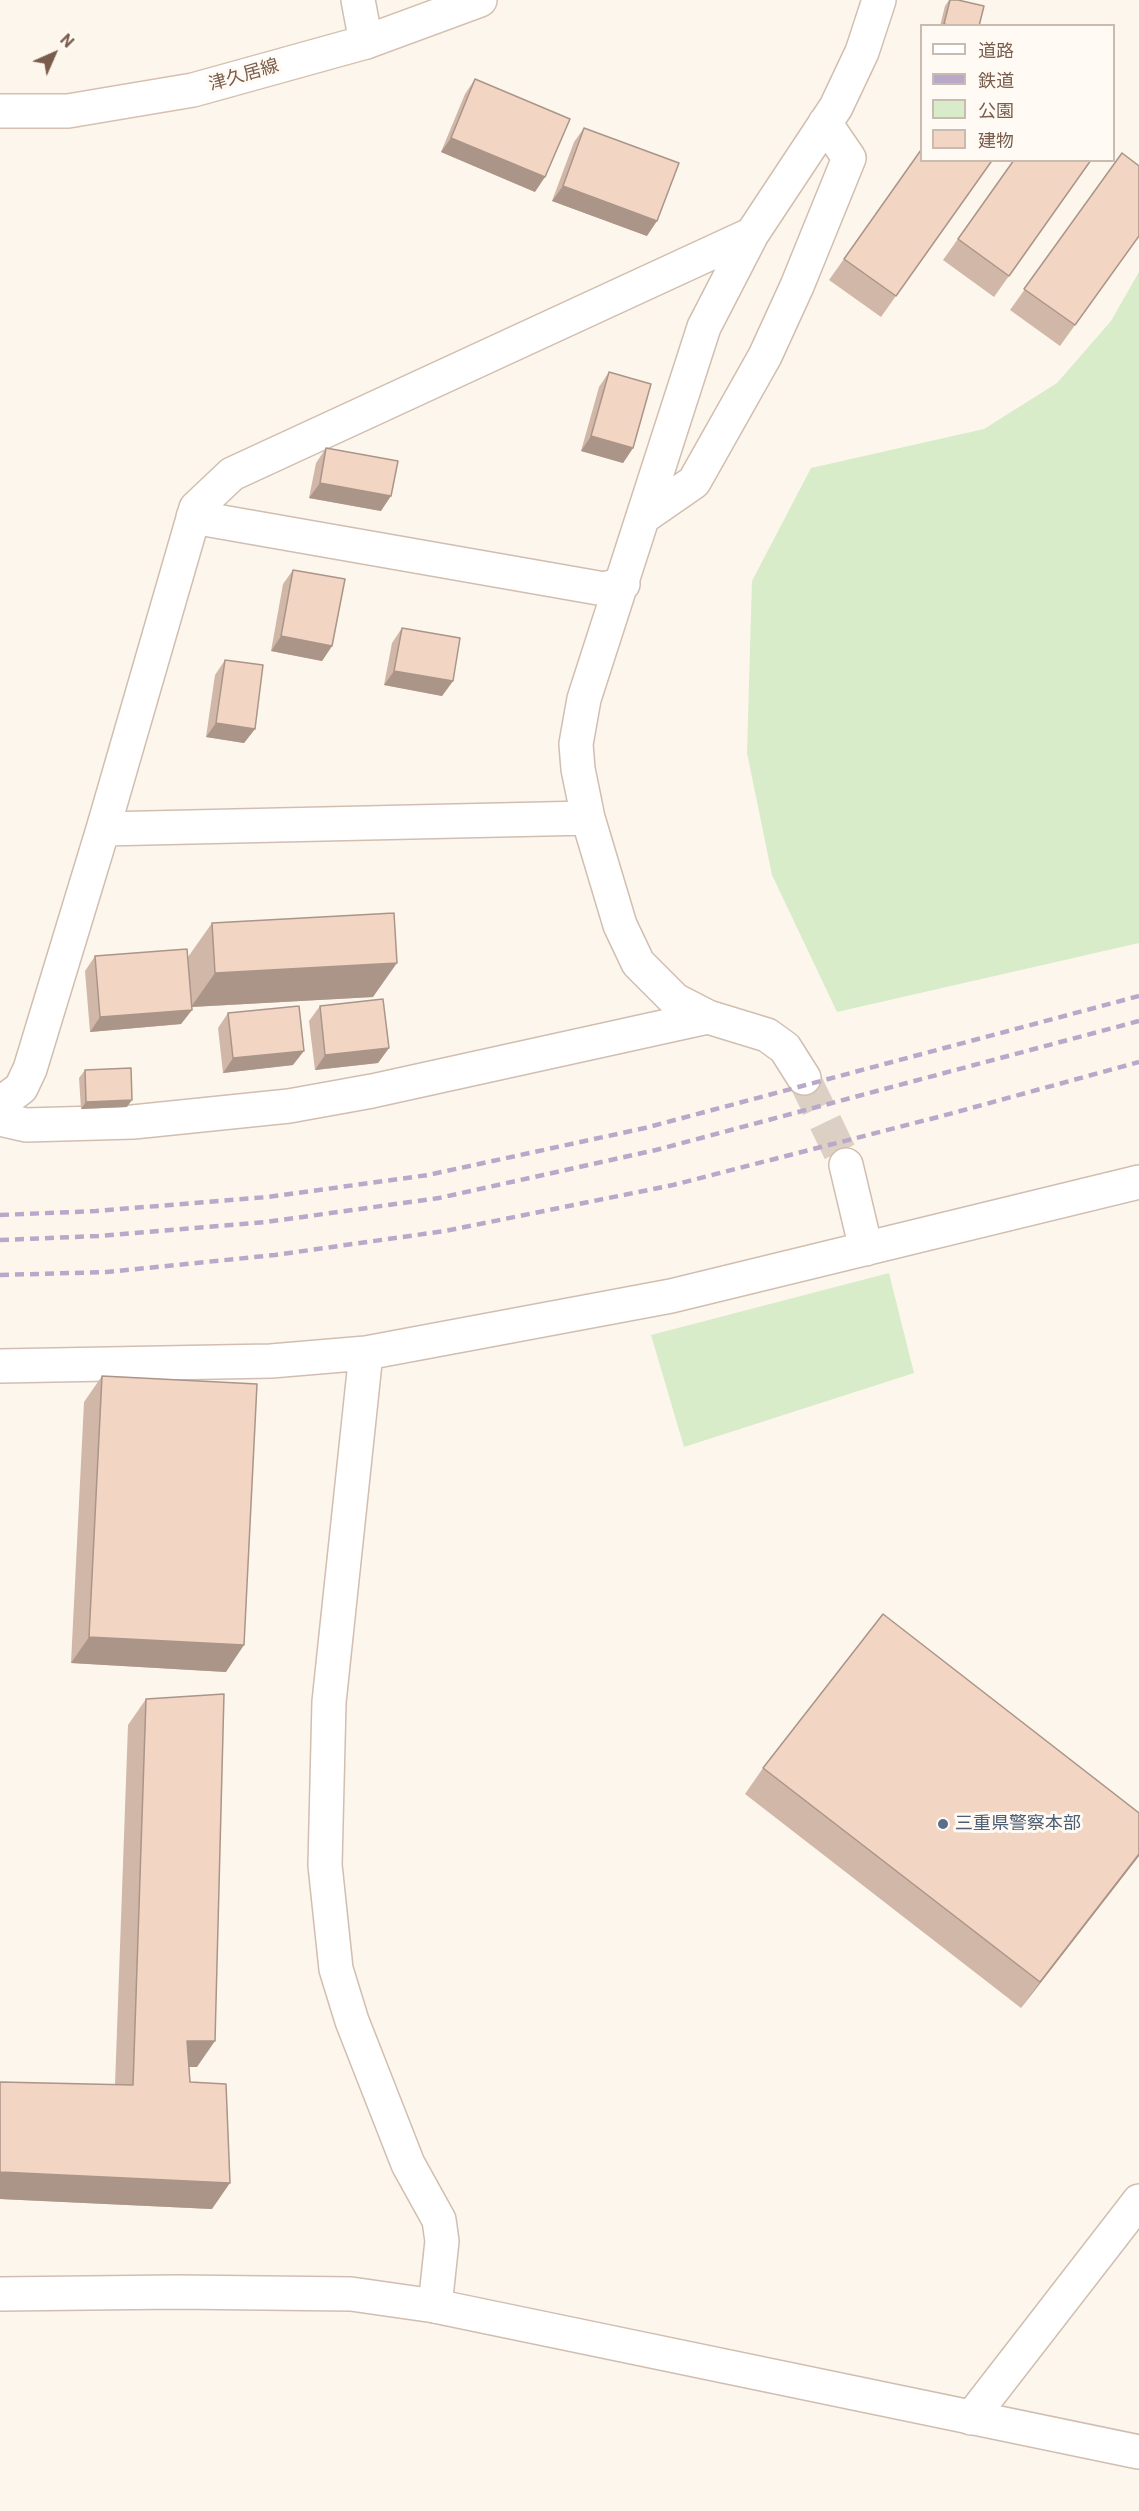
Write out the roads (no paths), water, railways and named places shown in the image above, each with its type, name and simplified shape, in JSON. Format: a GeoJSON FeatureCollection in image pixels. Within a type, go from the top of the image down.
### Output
{"type":"FeatureCollection","features":[{"type":"Feature","properties":{"kind":"street"},"geometry":{"type":"LineString","coordinates":[[358,0],[366,42]]}},
{"type":"Feature","properties":{"kind":"street","name":"津久居線"},"geometry":{"type":"LineString","coordinates":[[0,111],[68,111],[193,90],[366,42],[480,0]]}},
{"type":"Feature","properties":{"kind":"street"},"geometry":{"type":"LineString","coordinates":[[804,1078],[785,1048],[767,1035],[708,1017],[675,1000],[638,963],[620,925],[588,818],[578,769],[576,744],[579,720],[704,327],[752,234],[836,106],[862,52],[879,0]]}},
{"type":"Feature","properties":{"kind":"street"},"geometry":{"type":"LineString","coordinates":[[645,516],[694,482],[770,346],[849,158],[825,123]]}},
{"type":"Feature","properties":{"kind":"street"},"geometry":{"type":"LineString","coordinates":[[0,1104],[21,1088],[30,1069],[103,829],[196,508],[232,474],[752,234]]}},
{"type":"Feature","properties":{"kind":"street"},"geometry":{"type":"LineString","coordinates":[[193,517],[604,589],[623,584]]}},
{"type":"Feature","properties":{"kind":"street"},"geometry":{"type":"LineString","coordinates":[[103,829],[588,818]]}},
{"type":"Feature","properties":{"kind":"street"},"geometry":{"type":"LineString","coordinates":[[0,1119],[26,1125],[133,1122],[289,1106],[383,1089],[708,1017]]}},
{"type":"Feature","properties":{"kind":"street"},"geometry":{"type":"LineString","coordinates":[[846,1165],[866,1249]]}},
{"type":"Feature","properties":{"kind":"street"},"geometry":{"type":"LineString","coordinates":[[0,1366],[271,1361],[366,1353],[671,1296],[1139,1182]]}},
{"type":"Feature","properties":{"kind":"street"},"geometry":{"type":"LineString","coordinates":[[366,1353],[329,1702],[325,1865],[336,1969],[352,2021],[408,2164],[439,2220],[442,2241],[435,2306]]}},
{"type":"Feature","properties":{"kind":"street"},"geometry":{"type":"LineString","coordinates":[[971,2418],[1139,2201]]}},
{"type":"Feature","properties":{"kind":"street"},"geometry":{"type":"LineString","coordinates":[[0,2294],[177,2292],[351,2294],[435,2306],[1139,2452]]}},
{"type":"Feature","properties":{"kind":"tunnel"},"geometry":{"type":"LineString","coordinates":[[804,1078],[846,1165]]}},
{"type":"Feature","properties":{"kind":"railway"},"geometry":{"type":"LineString","coordinates":[[0,1215],[96,1211],[268,1197],[428,1175],[645,1128],[1139,996]]}},
{"type":"Feature","properties":{"kind":"railway"},"geometry":{"type":"LineString","coordinates":[[0,1240],[98,1236],[266,1222],[439,1198],[656,1150],[1139,1021]]}},
{"type":"Feature","properties":{"kind":"railway"},"geometry":{"type":"LineString","coordinates":[[0,1275],[107,1272],[275,1255],[445,1231],[673,1185],[942,1116],[1139,1062]]}},
{"type":"Feature","properties":{"kind":"place","name":"三重県警察本部"},"geometry":{"type":"Point","coordinates":[943,1824]}}]}
